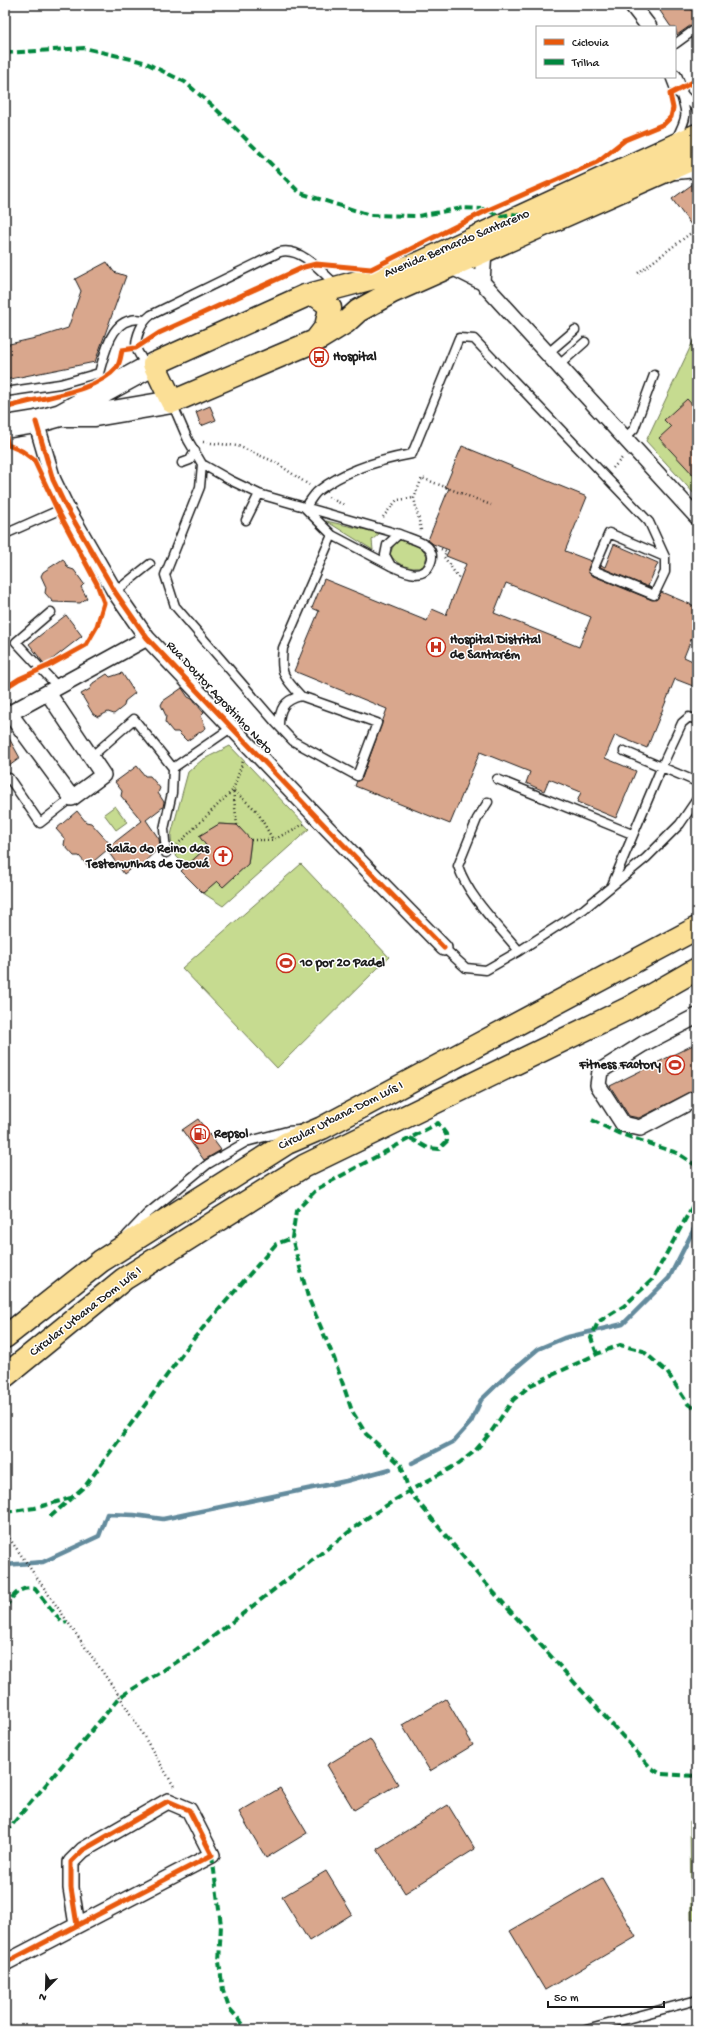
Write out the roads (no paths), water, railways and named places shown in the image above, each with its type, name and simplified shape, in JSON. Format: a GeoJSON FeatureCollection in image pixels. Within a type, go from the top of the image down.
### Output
{"type":"FeatureCollection","features":[{"type":"Feature","properties":{"kind":"main road","name":"Avenida Bernardo Santareno"},"geometry":{"type":"LineString","coordinates":[[5,427],[36,422],[61,415],[151,366],[314,294],[392,274],[422,262],[697,135]]}},
{"type":"Feature","properties":{"kind":"main road","name":"Avenida Bernardo Santareno"},"geometry":{"type":"LineString","coordinates":[[61,415],[95,414],[172,402],[315,341],[346,322],[358,311],[385,296],[697,157]]}},
{"type":"Feature","properties":{"kind":"main road"},"geometry":{"type":"LineString","coordinates":[[314,294],[325,302],[330,308],[326,328],[315,341]]}},
{"type":"Feature","properties":{"kind":"main road"},"geometry":{"type":"LineString","coordinates":[[151,366],[172,402]]}},
{"type":"Feature","properties":{"kind":"main road","name":"Circular Urbana Dom Luís I"},"geometry":{"type":"LineString","coordinates":[[5,1336],[101,1261],[287,1143],[322,1128],[697,928]]}},
{"type":"Feature","properties":{"kind":"main road","name":"Circular Urbana Dom Luís I"},"geometry":{"type":"LineString","coordinates":[[5,1376],[124,1279],[304,1166],[627,1009],[697,969]]}},
{"type":"Feature","properties":{"kind":"street"},"geometry":{"type":"LineString","coordinates":[[632,5],[648,26]]}},
{"type":"Feature","properties":{"kind":"street"},"geometry":{"type":"LineString","coordinates":[[482,282],[484,252]]}},
{"type":"Feature","properties":{"kind":"street"},"geometry":{"type":"LineString","coordinates":[[450,266],[482,282],[697,517]]}},
{"type":"Feature","properties":{"kind":"street","name":"Rua Doutor Agostinho Neto"},"geometry":{"type":"LineString","coordinates":[[36,422],[53,480],[66,507],[115,592],[147,638],[248,746],[444,948]]}},
{"type":"Feature","properties":{"kind":"street"},"geometry":{"type":"LineString","coordinates":[[53,690],[91,757],[103,775],[72,798],[7,715],[147,638]]}},
{"type":"Feature","properties":{"kind":"street"},"geometry":{"type":"LineString","coordinates":[[697,1016],[643,1044],[600,1071],[598,1085],[623,1124],[640,1128],[697,1098]]}},
{"type":"Feature","properties":{"kind":"street"},"geometry":{"type":"LineString","coordinates":[[5,1963],[212,1855],[189,1810],[168,1801],[83,1850],[71,1862],[71,1888],[77,1925]]}},
{"type":"Feature","properties":{"kind":"lane"},"geometry":{"type":"LineString","coordinates":[[676,43],[697,28]]}},
{"type":"Feature","properties":{"kind":"lane"},"geometry":{"type":"LineString","coordinates":[[676,83],[697,109]]}},
{"type":"Feature","properties":{"kind":"lane"},"geometry":{"type":"LineString","coordinates":[[672,146],[686,118],[686,109],[676,83]]}},
{"type":"Feature","properties":{"kind":"lane"},"geometry":{"type":"LineString","coordinates":[[647,179],[697,172]]}},
{"type":"Feature","properties":{"kind":"lane"},"geometry":{"type":"LineString","coordinates":[[151,366],[136,348],[144,320],[151,315],[286,250],[303,257],[340,288]]}},
{"type":"Feature","properties":{"kind":"lane"},"geometry":{"type":"LineString","coordinates":[[5,392],[60,384],[99,373],[111,339],[117,328],[126,321],[135,318],[144,320]]}},
{"type":"Feature","properties":{"kind":"lane"},"geometry":{"type":"LineString","coordinates":[[547,354],[575,330]]}},
{"type":"Feature","properties":{"kind":"lane"},"geometry":{"type":"LineString","coordinates":[[305,508],[317,492],[343,477],[372,463],[412,454],[459,338],[474,339],[649,522],[665,557],[665,572],[654,595],[593,570],[608,533],[665,557]]}},
{"type":"Feature","properties":{"kind":"lane"},"geometry":{"type":"LineString","coordinates":[[558,366],[585,342]]}},
{"type":"Feature","properties":{"kind":"lane"},"geometry":{"type":"LineString","coordinates":[[628,442],[634,430],[654,375]]}},
{"type":"Feature","properties":{"kind":"lane"},"geometry":{"type":"LineString","coordinates":[[172,402],[188,440],[202,464],[259,494],[399,534],[428,547],[432,560],[429,567],[419,574],[410,574],[391,566],[332,535],[305,508]]}},
{"type":"Feature","properties":{"kind":"lane"},"geometry":{"type":"LineString","coordinates":[[182,463],[190,460],[195,451]]}},
{"type":"Feature","properties":{"kind":"lane"},"geometry":{"type":"LineString","coordinates":[[202,464],[200,487],[165,575],[175,606],[293,741],[357,776],[377,723],[301,696],[290,685],[281,668],[283,648],[332,535]]}},
{"type":"Feature","properties":{"kind":"lane"},"geometry":{"type":"LineString","coordinates":[[246,520],[259,494]]}},
{"type":"Feature","properties":{"kind":"lane"},"geometry":{"type":"LineString","coordinates":[[5,534],[66,507]]}},
{"type":"Feature","properties":{"kind":"lane"},"geometry":{"type":"LineString","coordinates":[[391,566],[384,555],[387,545],[399,534]]}},
{"type":"Feature","properties":{"kind":"lane"},"geometry":{"type":"LineString","coordinates":[[115,592],[150,564]]}},
{"type":"Feature","properties":{"kind":"lane"},"geometry":{"type":"LineString","coordinates":[[51,612],[16,642],[53,690]]}},
{"type":"Feature","properties":{"kind":"lane"},"geometry":{"type":"LineString","coordinates":[[279,726],[279,717],[282,706],[290,698],[301,696]]}},
{"type":"Feature","properties":{"kind":"lane"},"geometry":{"type":"LineString","coordinates":[[611,885],[632,834],[682,723],[689,717],[697,720]]}},
{"type":"Feature","properties":{"kind":"lane"},"geometry":{"type":"LineString","coordinates":[[91,757],[134,719],[173,768],[172,793],[164,829],[166,853]]}},
{"type":"Feature","properties":{"kind":"lane"},"geometry":{"type":"LineString","coordinates":[[173,768],[231,728]]}},
{"type":"Feature","properties":{"kind":"lane"},"geometry":{"type":"LineString","coordinates":[[624,751],[697,782]]}},
{"type":"Feature","properties":{"kind":"lane"},"geometry":{"type":"LineString","coordinates":[[5,781],[10,778],[40,823],[72,798]]}},
{"type":"Feature","properties":{"kind":"lane"},"geometry":{"type":"LineString","coordinates":[[497,779],[632,834]]}},
{"type":"Feature","properties":{"kind":"lane"},"geometry":{"type":"LineString","coordinates":[[444,948],[466,968],[486,970],[519,951],[584,909],[611,885],[646,858],[680,824],[697,799]]}},
{"type":"Feature","properties":{"kind":"lane"},"geometry":{"type":"LineString","coordinates":[[488,802],[478,819],[458,866],[470,890],[519,951]]}},
{"type":"Feature","properties":{"kind":"lane"},"geometry":{"type":"LineString","coordinates":[[586,2030],[697,2000]]}},
{"type":"Feature","properties":{"kind":"waterway"},"geometry":{"type":"LineString","coordinates":[[412,1463],[453,1442],[471,1422],[481,1400],[506,1376],[538,1349],[564,1338],[623,1324],[669,1278],[697,1223]]}},
{"type":"Feature","properties":{"kind":"waterway"},"geometry":{"type":"LineString","coordinates":[[5,1565],[43,1562],[99,1536],[107,1514],[134,1515],[163,1519],[346,1481],[390,1469]]}},
{"type":"Feature","properties":{"kind":"place","name":"Hospital"},"geometry":{"type":"Point","coordinates":[319,357]}},
{"type":"Feature","properties":{"kind":"place","name":"Hospital Distrital de Santarém"},"geometry":{"type":"Point","coordinates":[436,647]}},
{"type":"Feature","properties":{"kind":"place","name":"Salão do Reino das Testemunhas de Jeová"},"geometry":{"type":"Point","coordinates":[223,856]}},
{"type":"Feature","properties":{"kind":"place","name":"10 por 20 Padel"},"geometry":{"type":"Point","coordinates":[286,963]}},
{"type":"Feature","properties":{"kind":"place","name":"Fitness Factory"},"geometry":{"type":"Point","coordinates":[675,1065]}},
{"type":"Feature","properties":{"kind":"place","name":"Repsol"},"geometry":{"type":"Point","coordinates":[200,1134]}}]}
